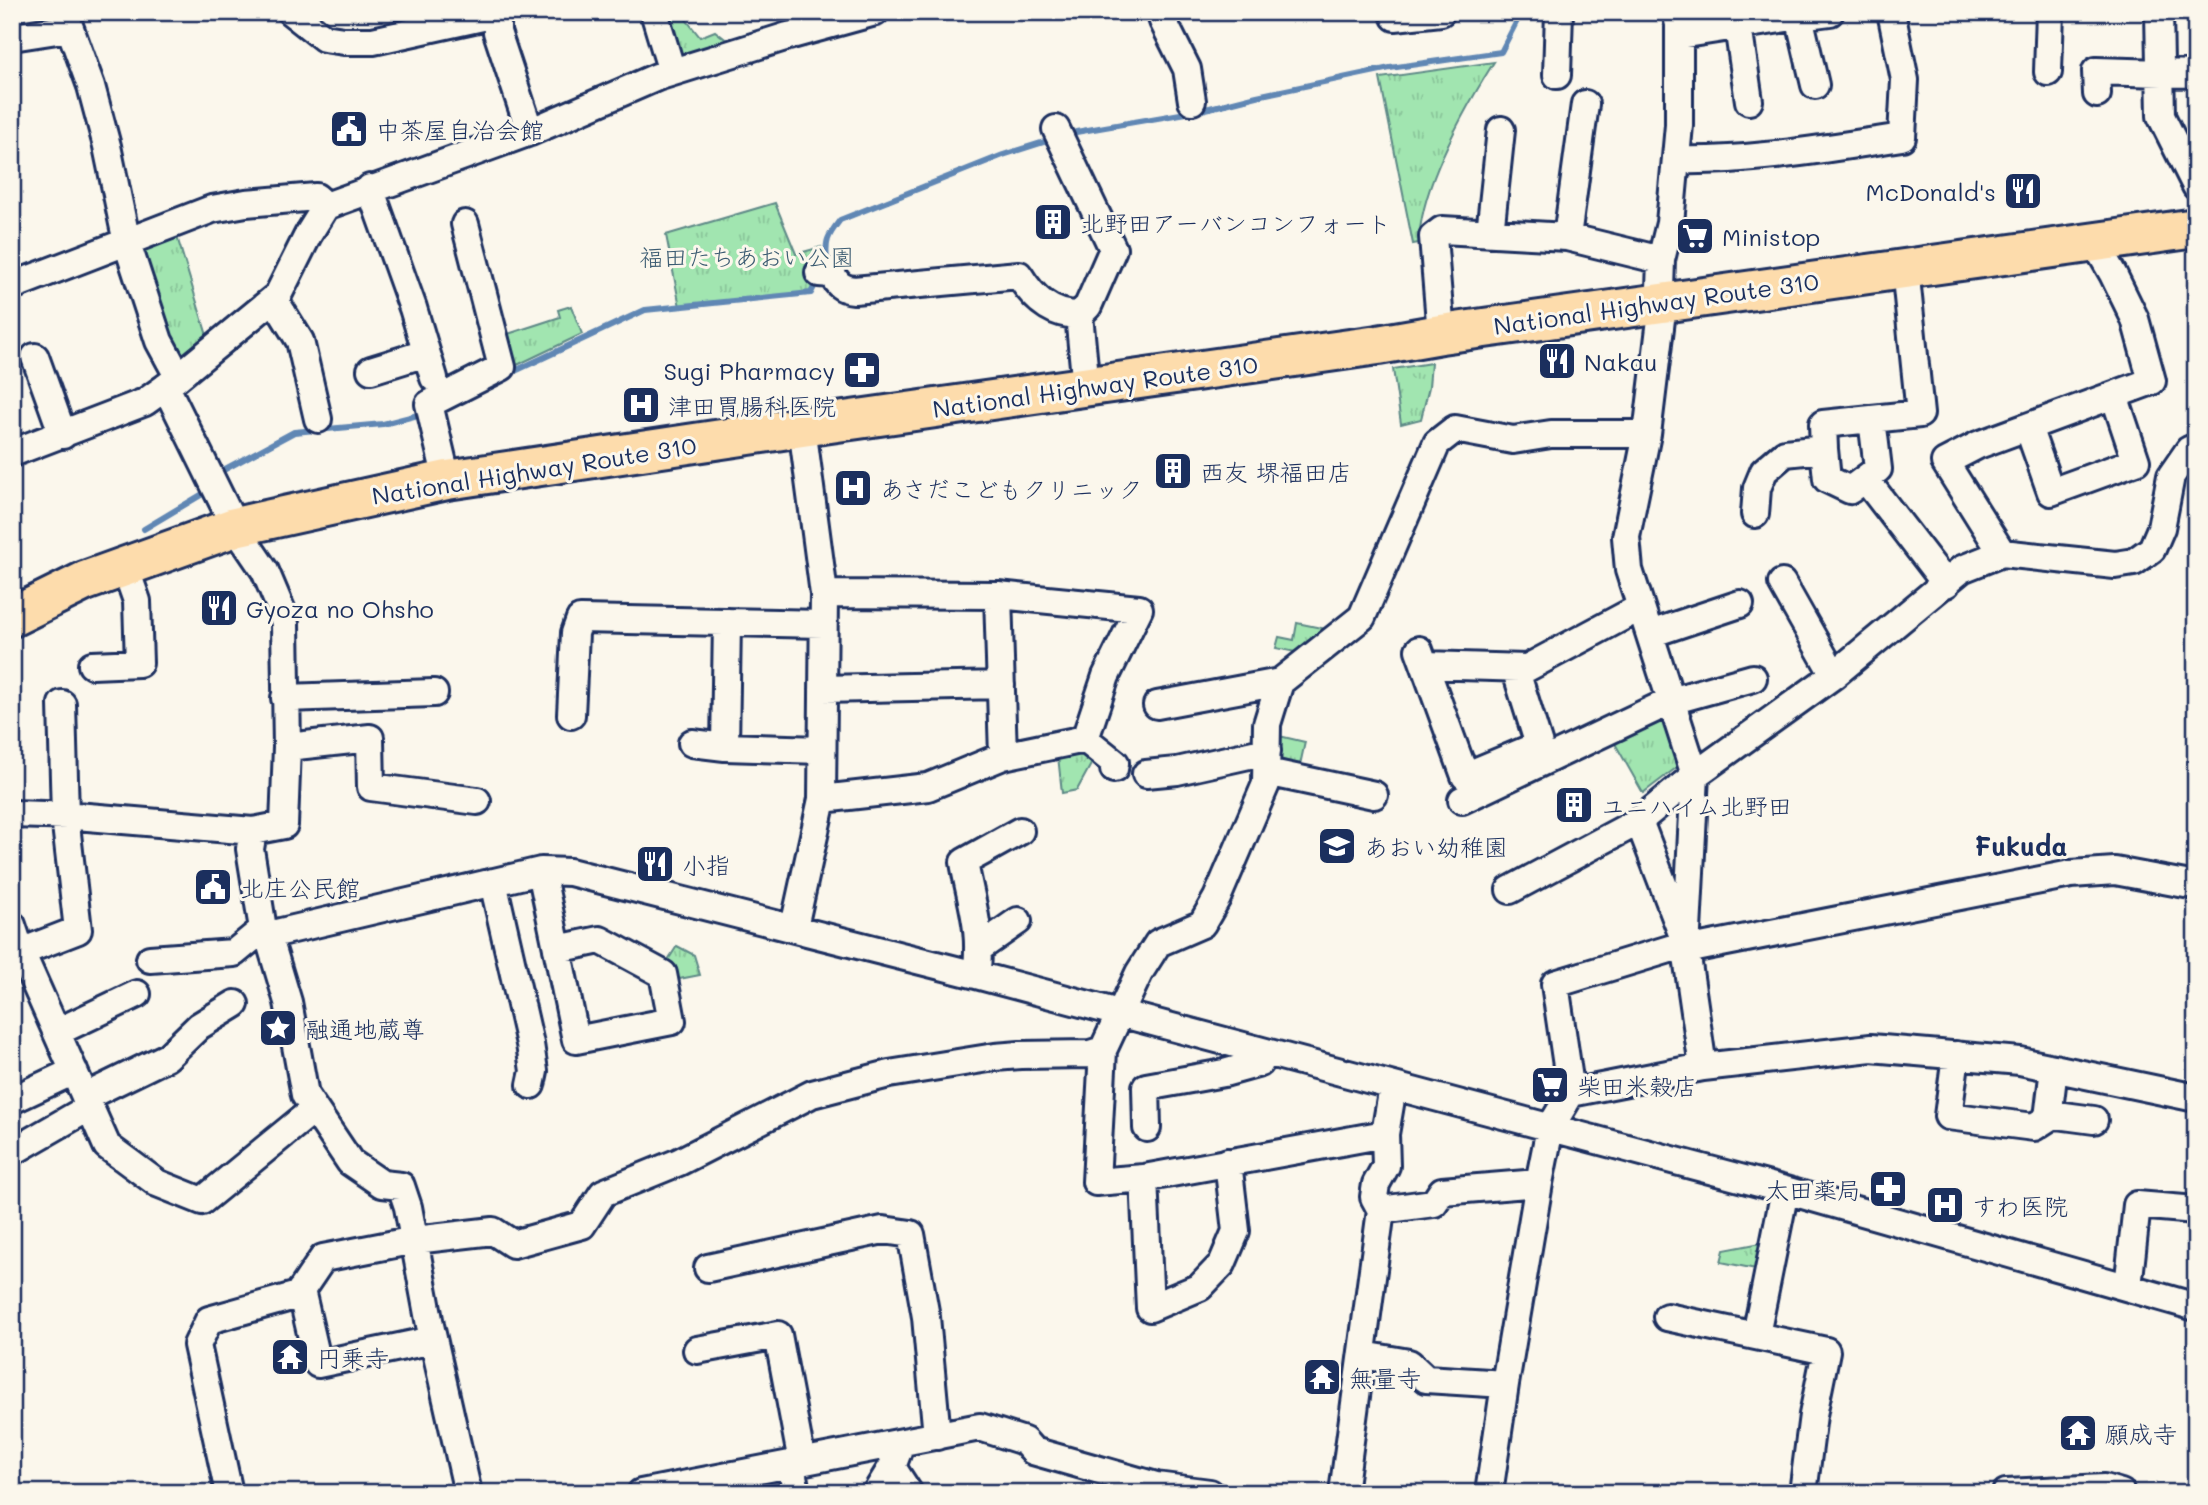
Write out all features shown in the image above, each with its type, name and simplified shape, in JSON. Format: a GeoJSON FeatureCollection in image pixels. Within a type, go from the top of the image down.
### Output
{"type":"FeatureCollection","features":[{"type":"Feature","properties":{"kind":"highway","name":"National Highway Route 310"},"geometry":{"type":"LineString","coordinates":[[12,617],[85,581],[235,527],[447,481],[1441,334],[2196,228]]}},
{"type":"Feature","properties":{"kind":"street"},"geometry":{"type":"LineString","coordinates":[[291,12],[324,38],[344,41],[373,41],[423,21],[496,13],[497,32],[530,132]]}},
{"type":"Feature","properties":{"kind":"street"},"geometry":{"type":"LineString","coordinates":[[654,12],[673,72]]}},
{"type":"Feature","properties":{"kind":"street"},"geometry":{"type":"LineString","coordinates":[[12,453],[145,402],[172,382],[278,295],[326,206],[530,132],[673,72],[876,12]]}},
{"type":"Feature","properties":{"kind":"street"},"geometry":{"type":"LineString","coordinates":[[1160,12],[1187,69],[1192,101]]}},
{"type":"Feature","properties":{"kind":"street"},"geometry":{"type":"LineString","coordinates":[[1395,17],[1441,12]]}},
{"type":"Feature","properties":{"kind":"street"},"geometry":{"type":"LineString","coordinates":[[1557,75],[1559,12]]}},
{"type":"Feature","properties":{"kind":"street"},"geometry":{"type":"LineString","coordinates":[[1703,1067],[1686,947],[1695,775],[1629,570],[1626,537],[1647,434],[1662,303],[1661,260],[1670,223],[1679,125],[1678,23],[1738,26],[1830,12]]}},
{"type":"Feature","properties":{"kind":"street"},"geometry":{"type":"LineString","coordinates":[[1676,160],[1719,161],[1902,137],[1905,80],[1891,12]]}},
{"type":"Feature","properties":{"kind":"street"},"geometry":{"type":"LineString","coordinates":[[2048,72],[2050,12]]}},
{"type":"Feature","properties":{"kind":"street"},"geometry":{"type":"LineString","coordinates":[[2159,12],[2161,116],[2196,186]]}},
{"type":"Feature","properties":{"kind":"street"},"geometry":{"type":"LineString","coordinates":[[1799,16],[1815,85]]}},
{"type":"Feature","properties":{"kind":"street"},"geometry":{"type":"LineString","coordinates":[[12,37],[68,20],[104,134],[128,243],[172,382],[235,527],[265,571],[281,609],[285,624],[287,747],[284,825],[253,831],[12,814]]}},
{"type":"Feature","properties":{"kind":"street"},"geometry":{"type":"LineString","coordinates":[[1738,26],[1749,101]]}},
{"type":"Feature","properties":{"kind":"street"},"geometry":{"type":"LineString","coordinates":[[2096,94],[2096,71],[2196,74]]}},
{"type":"Feature","properties":{"kind":"street"},"geometry":{"type":"LineString","coordinates":[[1567,237],[1585,104]]}},
{"type":"Feature","properties":{"kind":"street"},"geometry":{"type":"LineString","coordinates":[[1056,129],[1113,248],[1088,306],[1079,315]]}},
{"type":"Feature","properties":{"kind":"street"},"geometry":{"type":"LineString","coordinates":[[1490,233],[1501,130]]}},
{"type":"Feature","properties":{"kind":"street"},"geometry":{"type":"LineString","coordinates":[[370,188],[413,308],[434,378]]}},
{"type":"Feature","properties":{"kind":"street"},"geometry":{"type":"LineString","coordinates":[[12,286],[212,209],[316,197],[326,206]]}},
{"type":"Feature","properties":{"kind":"street"},"geometry":{"type":"LineString","coordinates":[[447,481],[429,404],[502,367],[465,224]]}},
{"type":"Feature","properties":{"kind":"street"},"geometry":{"type":"LineString","coordinates":[[1441,334],[1433,237],[1442,230],[1567,237],[1661,260]]}},
{"type":"Feature","properties":{"kind":"street"},"geometry":{"type":"LineString","coordinates":[[2002,553],[1945,462],[1978,445],[2151,381],[2135,319],[2095,243]]}},
{"type":"Feature","properties":{"kind":"street"},"geometry":{"type":"LineString","coordinates":[[1872,419],[1878,469],[1867,480],[1850,490],[1827,479],[1823,424],[1920,414],[1905,268]]}},
{"type":"Feature","properties":{"kind":"street"},"geometry":{"type":"LineString","coordinates":[[818,273],[832,274],[836,283],[845,289],[854,290],[1019,275],[1040,302],[1060,313],[1079,315]]}},
{"type":"Feature","properties":{"kind":"street"},"geometry":{"type":"LineString","coordinates":[[274,299],[300,341],[318,419]]}},
{"type":"Feature","properties":{"kind":"street"},"geometry":{"type":"LineString","coordinates":[[1079,315],[1086,387]]}},
{"type":"Feature","properties":{"kind":"street"},"geometry":{"type":"LineString","coordinates":[[371,370],[426,353]]}},
{"type":"Feature","properties":{"kind":"street"},"geometry":{"type":"LineString","coordinates":[[35,357],[63,435]]}},
{"type":"Feature","properties":{"kind":"street"},"geometry":{"type":"LineString","coordinates":[[2028,427],[2051,492],[2136,461],[2114,395]]}},
{"type":"Feature","properties":{"kind":"street"},"geometry":{"type":"LineString","coordinates":[[794,927],[822,799],[824,594],[802,427]]}},
{"type":"Feature","properties":{"kind":"street"},"geometry":{"type":"LineString","coordinates":[[1157,705],[1280,682],[1362,617],[1437,443],[1455,429],[1513,440],[1551,434],[1647,434]]}},
{"type":"Feature","properties":{"kind":"street"},"geometry":{"type":"LineString","coordinates":[[1510,890],[1639,821],[1695,775],[1834,675],[1962,569],[2002,553],[2115,565],[2134,562],[2152,549],[2161,528],[2171,476],[2189,450],[2196,447]]}},
{"type":"Feature","properties":{"kind":"street"},"geometry":{"type":"LineString","coordinates":[[1755,514],[1757,488],[1764,471],[1785,453],[1824,449]]}},
{"type":"Feature","properties":{"kind":"street"},"geometry":{"type":"LineString","coordinates":[[1867,480],[1946,584]]}},
{"type":"Feature","properties":{"kind":"street"},"geometry":{"type":"LineString","coordinates":[[92,665],[139,663],[137,601],[125,567]]}},
{"type":"Feature","properties":{"kind":"street"},"geometry":{"type":"LineString","coordinates":[[1782,583],[1834,675]]}},
{"type":"Feature","properties":{"kind":"street"},"geometry":{"type":"LineString","coordinates":[[824,594],[998,595],[1139,609],[1106,676],[1085,739]]}},
{"type":"Feature","properties":{"kind":"street"},"geometry":{"type":"LineString","coordinates":[[998,595],[1003,756]]}},
{"type":"Feature","properties":{"kind":"street"},"geometry":{"type":"LineString","coordinates":[[1650,634],[1740,604]]}},
{"type":"Feature","properties":{"kind":"street"},"geometry":{"type":"LineString","coordinates":[[1515,668],[1539,745],[1465,776],[1422,658],[1527,668],[1641,607]]}},
{"type":"Feature","properties":{"kind":"street"},"geometry":{"type":"LineString","coordinates":[[571,715],[575,633],[580,619],[823,624]]}},
{"type":"Feature","properties":{"kind":"street"},"geometry":{"type":"LineString","coordinates":[[725,747],[727,622]]}},
{"type":"Feature","properties":{"kind":"street"},"geometry":{"type":"LineString","coordinates":[[1462,800],[1671,701],[1753,678]]}},
{"type":"Feature","properties":{"kind":"street"},"geometry":{"type":"LineString","coordinates":[[1280,682],[1267,724],[1266,785],[1217,898],[1202,924],[1158,943],[1139,973],[1103,1050],[1096,1182],[1144,1178],[1385,1135]]}},
{"type":"Feature","properties":{"kind":"street"},"geometry":{"type":"LineString","coordinates":[[823,689],[1001,685]]}},
{"type":"Feature","properties":{"kind":"street"},"geometry":{"type":"LineString","coordinates":[[285,698],[434,693]]}},
{"type":"Feature","properties":{"kind":"street"},"geometry":{"type":"LineString","coordinates":[[21,952],[78,930],[65,816],[62,704]]}},
{"type":"Feature","properties":{"kind":"street"},"geometry":{"type":"LineString","coordinates":[[287,747],[370,738],[371,787],[477,801]]}},
{"type":"Feature","properties":{"kind":"street"},"geometry":{"type":"LineString","coordinates":[[822,799],[928,788],[1003,756],[1085,739]]}},
{"type":"Feature","properties":{"kind":"street"},"geometry":{"type":"LineString","coordinates":[[1085,739],[1115,763],[1114,769]]}},
{"type":"Feature","properties":{"kind":"street"},"geometry":{"type":"LineString","coordinates":[[692,743],[725,747],[822,750]]}},
{"type":"Feature","properties":{"kind":"street"},"geometry":{"type":"LineString","coordinates":[[1146,774],[1267,761],[1374,795]]}},
{"type":"Feature","properties":{"kind":"street"},"geometry":{"type":"LineString","coordinates":[[1639,821],[1686,947]]}},
{"type":"Feature","properties":{"kind":"street"},"geometry":{"type":"LineString","coordinates":[[253,831],[250,849],[266,932],[288,1002],[305,1095],[350,1162],[382,1184],[401,1186],[408,1207],[433,1340],[468,1493]]}},
{"type":"Feature","properties":{"kind":"street"},"geometry":{"type":"LineString","coordinates":[[977,962],[978,925],[964,862],[1020,831]]}},
{"type":"Feature","properties":{"kind":"street"},"geometry":{"type":"LineString","coordinates":[[541,871],[557,949],[576,1040],[672,1021],[663,974],[600,940],[557,949]]}},
{"type":"Feature","properties":{"kind":"street"},"geometry":{"type":"LineString","coordinates":[[150,959],[234,953],[266,932],[541,871],[570,873],[794,927],[977,962],[1120,1014],[1785,1190],[2196,1307]]}},
{"type":"Feature","properties":{"kind":"street"},"geometry":{"type":"LineString","coordinates":[[1489,1493],[1505,1384],[1550,1128],[1571,1093],[1555,984],[1686,947],[2071,874],[2115,871],[2196,886]]}},
{"type":"Feature","properties":{"kind":"street"},"geometry":{"type":"LineString","coordinates":[[493,882],[530,1044],[534,1071],[531,1085]]}},
{"type":"Feature","properties":{"kind":"street"},"geometry":{"type":"LineString","coordinates":[[977,962],[1018,921]]}},
{"type":"Feature","properties":{"kind":"street"},"geometry":{"type":"LineString","coordinates":[[12,925],[21,952],[107,1146],[157,1183],[202,1201],[313,1110]]}},
{"type":"Feature","properties":{"kind":"street"},"geometry":{"type":"LineString","coordinates":[[57,1032],[137,993]]}},
{"type":"Feature","properties":{"kind":"street"},"geometry":{"type":"LineString","coordinates":[[12,1152],[88,1102],[167,1057],[199,1026],[235,1004]]}},
{"type":"Feature","properties":{"kind":"street"},"geometry":{"type":"LineString","coordinates":[[1571,1093],[1703,1067],[1871,1048],[2020,1060],[2196,1098]]}},
{"type":"Feature","properties":{"kind":"street"},"geometry":{"type":"LineString","coordinates":[[229,1493],[197,1345],[209,1320],[298,1295],[324,1258],[415,1240],[493,1231],[513,1244],[582,1225],[603,1193],[679,1162],[811,1094],[889,1074],[995,1058],[1090,1054],[1103,1050]]}},
{"type":"Feature","properties":{"kind":"street"},"geometry":{"type":"LineString","coordinates":[[1147,1128],[1146,1087],[1224,1073],[1260,1063],[1263,1053]]}},
{"type":"Feature","properties":{"kind":"street"},"geometry":{"type":"LineString","coordinates":[[1956,1055],[1948,1116],[2034,1127],[2048,1118],[2054,1068]]}},
{"type":"Feature","properties":{"kind":"street"},"geometry":{"type":"LineString","coordinates":[[12,1100],[74,1071]]}},
{"type":"Feature","properties":{"kind":"street"},"geometry":{"type":"LineString","coordinates":[[1343,1493],[1381,1210],[1374,1198],[1376,1184],[1386,1166],[1385,1135],[1394,1087]]}},
{"type":"Feature","properties":{"kind":"street"},"geometry":{"type":"LineString","coordinates":[[2049,1114],[2094,1120]]}},
{"type":"Feature","properties":{"kind":"street"},"geometry":{"type":"LineString","coordinates":[[1144,1178],[1150,1308],[1200,1287],[1222,1264],[1236,1231],[1228,1163]]}},
{"type":"Feature","properties":{"kind":"street"},"geometry":{"type":"LineString","coordinates":[[1381,1210],[1434,1203],[1442,1191],[1539,1183]]}},
{"type":"Feature","properties":{"kind":"street"},"geometry":{"type":"LineString","coordinates":[[1756,1335],[1785,1190]]}},
{"type":"Feature","properties":{"kind":"street"},"geometry":{"type":"LineString","coordinates":[[2128,1287],[2137,1205],[2196,1210]]}},
{"type":"Feature","properties":{"kind":"street"},"geometry":{"type":"LineString","coordinates":[[708,1268],[883,1230],[911,1234],[926,1317],[937,1436]]}},
{"type":"Feature","properties":{"kind":"street"},"geometry":{"type":"LineString","coordinates":[[301,1290],[318,1364],[433,1340]]}},
{"type":"Feature","properties":{"kind":"street"},"geometry":{"type":"LineString","coordinates":[[1667,1317],[1826,1351],[1813,1415],[1803,1493]]}},
{"type":"Feature","properties":{"kind":"street"},"geometry":{"type":"LineString","coordinates":[[697,1350],[778,1335],[796,1463],[796,1493]]}},
{"type":"Feature","properties":{"kind":"street"},"geometry":{"type":"LineString","coordinates":[[1363,1356],[1409,1363],[1426,1379],[1505,1384]]}},
{"type":"Feature","properties":{"kind":"street"},"geometry":{"type":"LineString","coordinates":[[641,1493],[979,1427],[1024,1441],[1033,1451],[1155,1490],[1210,1493]]}},
{"type":"Feature","properties":{"kind":"street"},"geometry":{"type":"LineString","coordinates":[[876,1493],[892,1468],[901,1443]]}},
{"type":"Feature","properties":{"kind":"street"},"geometry":{"type":"LineString","coordinates":[[892,1468],[909,1493]]}},
{"type":"Feature","properties":{"kind":"street"},"geometry":{"type":"LineString","coordinates":[[2006,1493],[2104,1488],[2121,1493]]}},
{"type":"Feature","properties":{"kind":"green space"},"geometry":{"type":"Polygon","coordinates":[[[660,12],[680,12],[700,37],[715,31],[733,45],[676,61],[660,12]]]}},
{"type":"Feature","properties":{"kind":"green space"},"geometry":{"type":"Polygon","coordinates":[[[1494,62],[1457,126],[1435,174],[1421,221],[1419,243],[1413,244],[1380,78],[1494,62]]]}},
{"type":"Feature","properties":{"kind":"green space","name":"福田たちあおい公園"},"geometry":{"type":"Polygon","coordinates":[[[775,203],[796,254],[821,247],[822,264],[811,293],[680,307],[666,235],[775,203]]]}},
{"type":"Feature","properties":{"kind":"green space"},"geometry":{"type":"Polygon","coordinates":[[[175,230],[208,339],[177,364],[132,245],[175,230]]]}},
{"type":"Feature","properties":{"kind":"green space"},"geometry":{"type":"Polygon","coordinates":[[[571,306],[582,334],[515,366],[505,335],[560,317],[558,310],[571,306]]]}},
{"type":"Feature","properties":{"kind":"green space"},"geometry":{"type":"Polygon","coordinates":[[[1431,363],[1429,387],[1421,419],[1401,424],[1393,369],[1431,363]]]}},
{"type":"Feature","properties":{"kind":"green space"},"geometry":{"type":"Polygon","coordinates":[[[1297,623],[1336,631],[1305,654],[1276,648],[1279,637],[1294,640],[1297,623]]]}},
{"type":"Feature","properties":{"kind":"green space"},"geometry":{"type":"Polygon","coordinates":[[[1662,718],[1680,765],[1643,793],[1613,740],[1662,718]]]}},
{"type":"Feature","properties":{"kind":"green space"},"geometry":{"type":"Polygon","coordinates":[[[1275,735],[1305,742],[1300,765],[1281,760],[1274,752],[1275,735]]]}},
{"type":"Feature","properties":{"kind":"green space"},"geometry":{"type":"Polygon","coordinates":[[[1082,750],[1094,759],[1077,790],[1062,793],[1058,756],[1082,750]]]}},
{"type":"Feature","properties":{"kind":"green space"},"geometry":{"type":"Polygon","coordinates":[[[677,946],[694,955],[700,975],[674,980],[666,963],[677,946]]]}},
{"type":"Feature","properties":{"kind":"green space"},"geometry":{"type":"Polygon","coordinates":[[[1766,1242],[1761,1270],[1721,1262],[1724,1250],[1766,1242]]]}},
{"type":"Feature","properties":{"kind":"waterway"},"geometry":{"type":"LineString","coordinates":[[1076,132],[1198,111],[1390,68],[1501,52],[1521,13]]}},
{"type":"Feature","properties":{"kind":"waterway"},"geometry":{"type":"LineString","coordinates":[[827,262],[828,240],[840,220],[1003,155],[1044,142]]}},
{"type":"Feature","properties":{"kind":"waterway"},"geometry":{"type":"LineString","coordinates":[[515,371],[645,310],[811,293],[814,287]]}},
{"type":"Feature","properties":{"kind":"waterway"},"geometry":{"type":"LineString","coordinates":[[216,474],[294,432],[383,424],[422,414]]}},
{"type":"Feature","properties":{"kind":"waterway"},"geometry":{"type":"LineString","coordinates":[[144,529],[206,492]]}},
{"type":"Feature","properties":{"kind":"place","name":"中茶屋自治会館"},"geometry":{"type":"Point","coordinates":[349,129]}},
{"type":"Feature","properties":{"kind":"place","name":"McDonald's"},"geometry":{"type":"Point","coordinates":[2023,191]}},
{"type":"Feature","properties":{"kind":"place","name":"北野田アーバンコンフォート"},"geometry":{"type":"Point","coordinates":[1053,222]}},
{"type":"Feature","properties":{"kind":"place","name":"Ministop"},"geometry":{"type":"Point","coordinates":[1695,236]}},
{"type":"Feature","properties":{"kind":"place","name":"Nakau"},"geometry":{"type":"Point","coordinates":[1557,361]}},
{"type":"Feature","properties":{"kind":"place","name":"Sugi Pharmacy"},"geometry":{"type":"Point","coordinates":[862,370]}},
{"type":"Feature","properties":{"kind":"place","name":"津田胃腸科医院"},"geometry":{"type":"Point","coordinates":[641,405]}},
{"type":"Feature","properties":{"kind":"place","name":"西友 堺福田店"},"geometry":{"type":"Point","coordinates":[1173,471]}},
{"type":"Feature","properties":{"kind":"place","name":"あさだこどもクリニック"},"geometry":{"type":"Point","coordinates":[853,488]}},
{"type":"Feature","properties":{"kind":"place","name":"Gyoza no Ohsho"},"geometry":{"type":"Point","coordinates":[219,608]}},
{"type":"Feature","properties":{"kind":"place","name":"ユニハイム北野田"},"geometry":{"type":"Point","coordinates":[1574,805]}},
{"type":"Feature","properties":{"kind":"place","name":"あおい幼稚園"},"geometry":{"type":"Point","coordinates":[1337,846]}},
{"type":"Feature","properties":{"kind":"place","name":"小指"},"geometry":{"type":"Point","coordinates":[655,864]}},
{"type":"Feature","properties":{"kind":"place","name":"北庄公民館"},"geometry":{"type":"Point","coordinates":[213,887]}},
{"type":"Feature","properties":{"kind":"place","name":"融通地蔵尊"},"geometry":{"type":"Point","coordinates":[278,1028]}},
{"type":"Feature","properties":{"kind":"place","name":"柴田米穀店"},"geometry":{"type":"Point","coordinates":[1550,1085]}},
{"type":"Feature","properties":{"kind":"place","name":"太田薬局"},"geometry":{"type":"Point","coordinates":[1888,1189]}},
{"type":"Feature","properties":{"kind":"place","name":"すわ医院"},"geometry":{"type":"Point","coordinates":[1945,1205]}},
{"type":"Feature","properties":{"kind":"place","name":"円乗寺"},"geometry":{"type":"Point","coordinates":[290,1357]}},
{"type":"Feature","properties":{"kind":"place","name":"無量寺"},"geometry":{"type":"Point","coordinates":[1322,1377]}},
{"type":"Feature","properties":{"kind":"place","name":"願成寺"},"geometry":{"type":"Point","coordinates":[2078,1433]}},
{"type":"Feature","properties":{"kind":"district","name":"Fukuda"},"geometry":{"type":"Point","coordinates":[2021,846]}}]}
